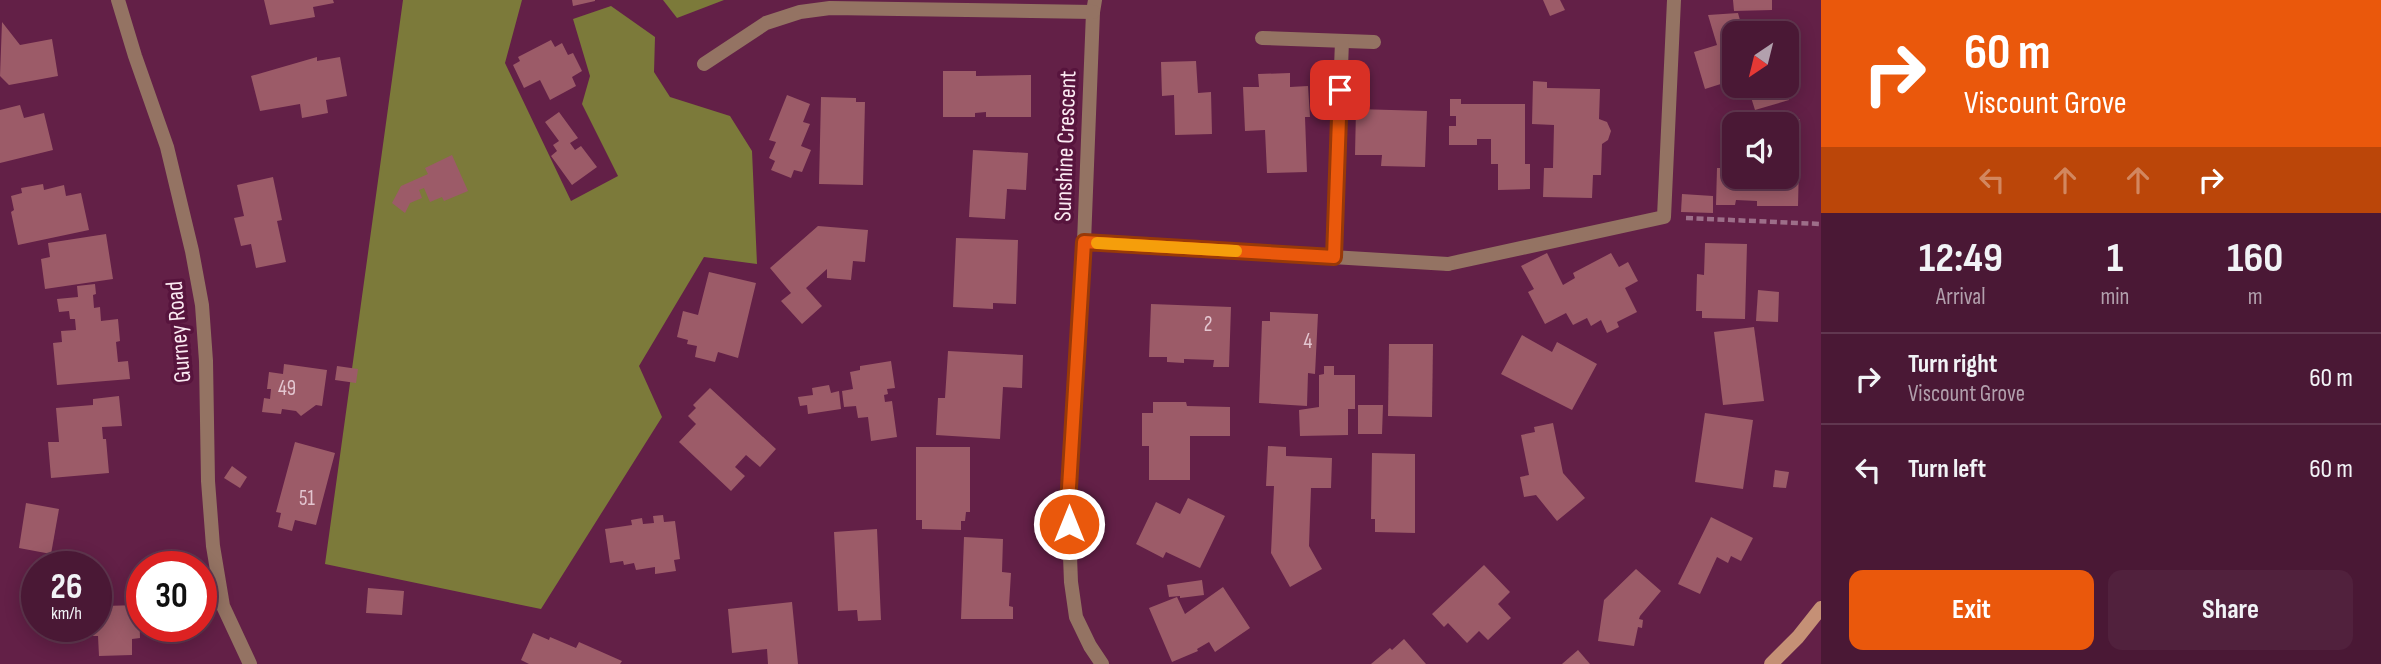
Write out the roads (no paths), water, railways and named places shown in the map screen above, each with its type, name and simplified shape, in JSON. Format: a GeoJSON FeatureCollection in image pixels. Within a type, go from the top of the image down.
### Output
{"type":"FeatureCollection","features":[{"type":"Feature","properties":{"kind":"street","name":"Gurney Road"},"geometry":{"type":"LineString","coordinates":[[118,0],[167,147],[192,251],[202,305],[213,546],[223,606],[250,664]]}},
{"type":"Feature","properties":{"kind":"street"},"geometry":{"type":"LineString","coordinates":[[1084,242],[1448,264],[1664,217],[1674,0]]}},
{"type":"Feature","properties":{"kind":"street"},"geometry":{"type":"LineString","coordinates":[[704,64],[766,23],[830,8],[1094,6]]}},
{"type":"Feature","properties":{"kind":"street","name":"Sunshine Crescent"},"geometry":{"type":"LineString","coordinates":[[1094,6],[1084,242],[1068,504],[1071,582],[1076,617],[1102,664]]}},
{"type":"Feature","properties":{"kind":"street"},"geometry":{"type":"LineString","coordinates":[[1262,38],[1374,42]]}},
{"type":"Feature","properties":{"kind":"street"},"geometry":{"type":"LineString","coordinates":[[1334,257],[1342,41]]}},
{"type":"Feature","properties":{"kind":"street"},"geometry":{"type":"LineString","coordinates":[[1771,664],[1798,637],[1821,608]]}}]}
